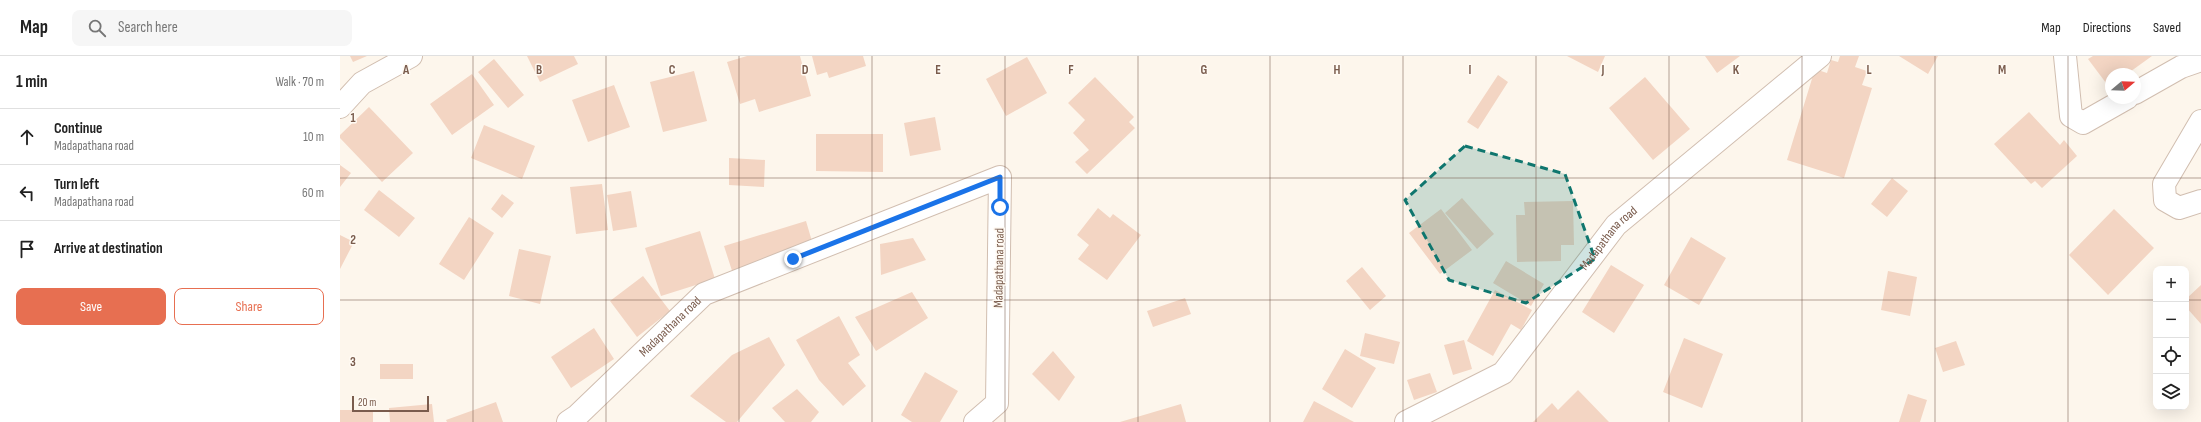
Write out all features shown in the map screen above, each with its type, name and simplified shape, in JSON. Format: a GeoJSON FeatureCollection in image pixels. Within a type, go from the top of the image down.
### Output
{"type":"FeatureCollection","features":[{"type":"Feature","properties":{"kind":"street"},"geometry":{"type":"LineString","coordinates":[[340,107],[362,83],[411,56]]}},
{"type":"Feature","properties":{"kind":"street","name":"Madapathana road"},"geometry":{"type":"LineString","coordinates":[[1406,422],[1504,373],[1616,225],[1820,56]]}},
{"type":"Feature","properties":{"kind":"street"},"geometry":{"type":"LineString","coordinates":[[2065,56],[2071,116],[2083,123],[2116,104]]}},
{"type":"Feature","properties":{"kind":"street"},"geometry":{"type":"LineString","coordinates":[[2141,91],[2181,68],[2201,60]]}},
{"type":"Feature","properties":{"kind":"street"},"geometry":{"type":"LineString","coordinates":[[2201,121],[2164,184],[2164,200],[2179,208],[2201,201]]}},
{"type":"Feature","properties":{"kind":"street","name":"Madapathana road"},"geometry":{"type":"LineString","coordinates":[[568,422],[578,416],[704,294],[1000,177],[997,403],[975,422]]}},
{"type":"Feature","properties":{"kind":"highlighted area"},"geometry":{"type":"Polygon","coordinates":[[[1465,146],[1565,174],[1595,259],[1526,303],[1449,280],[1405,200],[1465,146]]]}},
{"type":"Feature","properties":{"kind":"building"},"geometry":{"type":"Polygon","coordinates":[[[350,56],[367,56],[353,62],[350,56]]]}},
{"type":"Feature","properties":{"kind":"building"},"geometry":{"type":"Polygon","coordinates":[[[527,56],[574,56],[578,64],[540,82],[527,56]]]}},
{"type":"Feature","properties":{"kind":"building"},"geometry":{"type":"Polygon","coordinates":[[[747,56],[800,56],[811,96],[759,112],[755,99],[740,104],[727,62],[747,56]]]}},
{"type":"Feature","properties":{"kind":"building"},"geometry":{"type":"Polygon","coordinates":[[[812,56],[863,56],[866,66],[829,78],[827,72],[817,75],[812,56]]]}},
{"type":"Feature","properties":{"kind":"building"},"geometry":{"type":"Polygon","coordinates":[[[1567,56],[1605,56],[1598,72],[1567,56]]]}},
{"type":"Feature","properties":{"kind":"building"},"geometry":{"type":"Polygon","coordinates":[[[1705,56],[1740,56],[1717,73],[1705,56]]]}},
{"type":"Feature","properties":{"kind":"building"},"geometry":{"type":"Polygon","coordinates":[[[1840,56],[1859,56],[1855,67],[1867,71],[1862,85],[1872,88],[1844,178],[1787,160],[1815,69],[1827,73],[1831,60],[1838,62],[1840,56]]]}},
{"type":"Feature","properties":{"kind":"building"},"geometry":{"type":"Polygon","coordinates":[[[1899,56],[1938,56],[1928,74],[1899,56]]]}},
{"type":"Feature","properties":{"kind":"building"},"geometry":{"type":"Polygon","coordinates":[[[2093,56],[2152,56],[2135,68],[2105,68],[2105,82],[2088,59],[2093,56]]]}},
{"type":"Feature","properties":{"kind":"building"},"geometry":{"type":"Polygon","coordinates":[[[1027,57],[1047,93],[1006,116],[986,79],[1027,57]]]}},
{"type":"Feature","properties":{"kind":"building"},"geometry":{"type":"Polygon","coordinates":[[[494,59],[524,95],[508,108],[478,72],[494,59]]]}},
{"type":"Feature","properties":{"kind":"building"},"geometry":{"type":"Polygon","coordinates":[[[694,71],[707,121],[663,132],[650,82],[694,71]]]}},
{"type":"Feature","properties":{"kind":"building"},"geometry":{"type":"Polygon","coordinates":[[[472,74],[494,105],[452,135],[430,104],[472,74]]]}},
{"type":"Feature","properties":{"kind":"building"},"geometry":{"type":"Polygon","coordinates":[[[1498,75],[1508,82],[1478,129],[1467,122],[1498,75]]]}},
{"type":"Feature","properties":{"kind":"building"},"geometry":{"type":"Polygon","coordinates":[[[1095,77],[1134,117],[1129,122],[1135,128],[1087,174],[1075,162],[1089,150],[1073,133],[1085,120],[1068,103],[1095,77]]]}},
{"type":"Feature","properties":{"kind":"building"},"geometry":{"type":"Polygon","coordinates":[[[1645,77],[1690,129],[1653,160],[1609,108],[1645,77]]]}},
{"type":"Feature","properties":{"kind":"building"},"geometry":{"type":"Polygon","coordinates":[[[614,85],[630,127],[588,142],[572,100],[614,85]]]}},
{"type":"Feature","properties":{"kind":"building"},"geometry":{"type":"Polygon","coordinates":[[[369,107],[413,153],[382,182],[340,138],[340,135],[369,107]]]}},
{"type":"Feature","properties":{"kind":"building"},"geometry":{"type":"Polygon","coordinates":[[[2029,112],[2060,145],[2064,140],[2077,156],[2042,188],[2035,181],[2031,184],[1994,144],[2029,112]]]}},
{"type":"Feature","properties":{"kind":"building"},"geometry":{"type":"Polygon","coordinates":[[[935,117],[941,150],[910,156],[904,123],[935,117]]]}},
{"type":"Feature","properties":{"kind":"building"},"geometry":{"type":"Polygon","coordinates":[[[484,125],[535,146],[522,179],[471,158],[484,125]]]}},
{"type":"Feature","properties":{"kind":"building"},"geometry":{"type":"Polygon","coordinates":[[[816,134],[883,134],[883,172],[816,171],[816,134]]]}},
{"type":"Feature","properties":{"kind":"building"},"geometry":{"type":"Polygon","coordinates":[[[729,158],[765,160],[764,187],[729,185],[729,158]]]}},
{"type":"Feature","properties":{"kind":"building"},"geometry":{"type":"Polygon","coordinates":[[[340,165],[351,173],[340,187],[340,165]]]}},
{"type":"Feature","properties":{"kind":"building"},"geometry":{"type":"Polygon","coordinates":[[[1892,178],[1908,191],[1887,217],[1871,204],[1892,178]]]}},
{"type":"Feature","properties":{"kind":"building"},"geometry":{"type":"Polygon","coordinates":[[[602,184],[608,230],[576,234],[570,187],[602,184]]]}},
{"type":"Feature","properties":{"kind":"building"},"geometry":{"type":"Polygon","coordinates":[[[379,190],[415,218],[399,237],[364,210],[379,190]]]}},
{"type":"Feature","properties":{"kind":"building"},"geometry":{"type":"Polygon","coordinates":[[[631,191],[637,227],[613,231],[607,195],[631,191]]]}},
{"type":"Feature","properties":{"kind":"building"},"geometry":{"type":"Polygon","coordinates":[[[502,194],[514,203],[502,218],[491,209],[502,194]]]}},
{"type":"Feature","properties":{"kind":"building"},"geometry":{"type":"Polygon","coordinates":[[[1462,198],[1494,234],[1477,249],[1445,213],[1462,198]]]}},
{"type":"Feature","properties":{"kind":"building"},"geometry":{"type":"Polygon","coordinates":[[[1573,201],[1574,245],[1561,245],[1561,261],[1517,262],[1516,215],[1525,215],[1524,202],[1573,201]]]}},
{"type":"Feature","properties":{"kind":"building"},"geometry":{"type":"Polygon","coordinates":[[[1098,208],[1110,218],[1113,214],[1141,235],[1107,280],[1078,259],[1089,245],[1077,235],[1098,208]]]}},
{"type":"Feature","properties":{"kind":"building"},"geometry":{"type":"Polygon","coordinates":[[[1441,209],[1472,250],[1440,274],[1409,233],[1441,209]]]}},
{"type":"Feature","properties":{"kind":"building"},"geometry":{"type":"Polygon","coordinates":[[[2114,209],[2154,248],[2108,295],[2069,255],[2114,209]]]}},
{"type":"Feature","properties":{"kind":"building"},"geometry":{"type":"Polygon","coordinates":[[[469,217],[494,233],[464,280],[439,264],[469,217]]]}},
{"type":"Feature","properties":{"kind":"building"},"geometry":{"type":"Polygon","coordinates":[[[806,221],[816,255],[735,280],[724,246],[806,221]]]}},
{"type":"Feature","properties":{"kind":"building"},"geometry":{"type":"Polygon","coordinates":[[[700,231],[715,279],[661,296],[645,248],[700,231]]]}},
{"type":"Feature","properties":{"kind":"building"},"geometry":{"type":"Polygon","coordinates":[[[340,235],[354,242],[340,269],[340,235]]]}},
{"type":"Feature","properties":{"kind":"building"},"geometry":{"type":"Polygon","coordinates":[[[1691,237],[1726,258],[1699,305],[1664,285],[1691,237]]]}},
{"type":"Feature","properties":{"kind":"building"},"geometry":{"type":"Polygon","coordinates":[[[913,238],[926,260],[881,275],[880,244],[913,238]]]}},
{"type":"Feature","properties":{"kind":"building"},"geometry":{"type":"Polygon","coordinates":[[[519,249],[551,256],[540,304],[509,296],[519,249]]]}},
{"type":"Feature","properties":{"kind":"building"},"geometry":{"type":"Polygon","coordinates":[[[1506,261],[1544,284],[1531,306],[1493,283],[1506,261]]]}},
{"type":"Feature","properties":{"kind":"building"},"geometry":{"type":"Polygon","coordinates":[[[1611,265],[1644,285],[1614,333],[1582,312],[1611,265]]]}},
{"type":"Feature","properties":{"kind":"building"},"geometry":{"type":"Polygon","coordinates":[[[1362,267],[1386,296],[1370,310],[1346,281],[1362,267]]]}},
{"type":"Feature","properties":{"kind":"building"},"geometry":{"type":"Polygon","coordinates":[[[1888,271],[1917,277],[1910,316],[1881,310],[1888,271]]]}},
{"type":"Feature","properties":{"kind":"building"},"geometry":{"type":"Polygon","coordinates":[[[643,276],[670,311],[637,337],[610,301],[643,276]]]}},
{"type":"Feature","properties":{"kind":"building"},"geometry":{"type":"Polygon","coordinates":[[[2201,285],[2201,324],[2189,310],[2189,296],[2201,285]]]}},
{"type":"Feature","properties":{"kind":"building"},"geometry":{"type":"Polygon","coordinates":[[[1495,290],[1532,310],[1521,330],[1511,324],[1493,356],[1467,341],[1495,290]]]}},
{"type":"Feature","properties":{"kind":"building"},"geometry":{"type":"Polygon","coordinates":[[[912,292],[928,318],[876,351],[855,317],[912,292]]]}},
{"type":"Feature","properties":{"kind":"building"},"geometry":{"type":"Polygon","coordinates":[[[1185,298],[1191,314],[1153,327],[1147,311],[1185,298]]]}},
{"type":"Feature","properties":{"kind":"building"},"geometry":{"type":"Polygon","coordinates":[[[839,316],[860,355],[848,363],[866,386],[843,406],[819,380],[796,340],[839,316]]]}},
{"type":"Feature","properties":{"kind":"building"},"geometry":{"type":"Polygon","coordinates":[[[594,328],[614,359],[571,388],[551,357],[594,328]]]}},
{"type":"Feature","properties":{"kind":"building"},"geometry":{"type":"Polygon","coordinates":[[[1365,333],[1400,342],[1394,364],[1360,356],[1365,333]]]}},
{"type":"Feature","properties":{"kind":"building"},"geometry":{"type":"Polygon","coordinates":[[[769,337],[785,365],[737,422],[726,422],[690,396],[732,355],[769,337]]]}},
{"type":"Feature","properties":{"kind":"building"},"geometry":{"type":"Polygon","coordinates":[[[1684,338],[1723,354],[1702,408],[1663,392],[1684,338]]]}},
{"type":"Feature","properties":{"kind":"building"},"geometry":{"type":"Polygon","coordinates":[[[1464,340],[1472,369],[1453,375],[1444,345],[1464,340]]]}},
{"type":"Feature","properties":{"kind":"building"},"geometry":{"type":"Polygon","coordinates":[[[1956,341],[1965,365],[1943,372],[1935,348],[1956,341]]]}},
{"type":"Feature","properties":{"kind":"building"},"geometry":{"type":"Polygon","coordinates":[[[1345,349],[1376,368],[1352,408],[1322,389],[1345,349]]]}},
{"type":"Feature","properties":{"kind":"building"},"geometry":{"type":"Polygon","coordinates":[[[1053,351],[1075,377],[1059,401],[1032,374],[1053,351]]]}},
{"type":"Feature","properties":{"kind":"building"},"geometry":{"type":"Polygon","coordinates":[[[380,364],[413,364],[413,379],[380,379],[380,364]]]}},
{"type":"Feature","properties":{"kind":"building"},"geometry":{"type":"Polygon","coordinates":[[[925,372],[958,391],[940,422],[912,422],[901,415],[925,372]]]}},
{"type":"Feature","properties":{"kind":"building"},"geometry":{"type":"Polygon","coordinates":[[[1430,373],[1437,392],[1414,400],[1407,380],[1430,373]]]}},
{"type":"Feature","properties":{"kind":"building"},"geometry":{"type":"Polygon","coordinates":[[[797,389],[819,412],[811,422],[785,422],[772,408],[797,389]]]}},
{"type":"Feature","properties":{"kind":"building"},"geometry":{"type":"Polygon","coordinates":[[[1578,390],[1609,422],[1533,422],[1552,403],[1558,410],[1578,390]]]}},
{"type":"Feature","properties":{"kind":"building"},"geometry":{"type":"Polygon","coordinates":[[[1908,394],[1927,400],[1920,422],[1899,422],[1908,394]]]}},
{"type":"Feature","properties":{"kind":"building"},"geometry":{"type":"Polygon","coordinates":[[[1314,401],[1354,422],[1303,422],[1314,401]]]}},
{"type":"Feature","properties":{"kind":"building"},"geometry":{"type":"Polygon","coordinates":[[[496,402],[503,422],[447,422],[446,420],[496,402]]]}},
{"type":"Feature","properties":{"kind":"building"},"geometry":{"type":"Polygon","coordinates":[[[432,404],[434,422],[390,422],[389,408],[432,404]]]}},
{"type":"Feature","properties":{"kind":"building"},"geometry":{"type":"Polygon","coordinates":[[[1181,404],[1186,422],[1120,422],[1181,404]]]}},
{"type":"Feature","properties":{"kind":"building"},"geometry":{"type":"Polygon","coordinates":[[[340,410],[373,410],[373,422],[340,422],[340,410]]]}},
{"type":"Feature","properties":{"kind":"route"},"geometry":{"type":"LineString","coordinates":[[793,259],[1000,177],[1000,207]]}}]}
